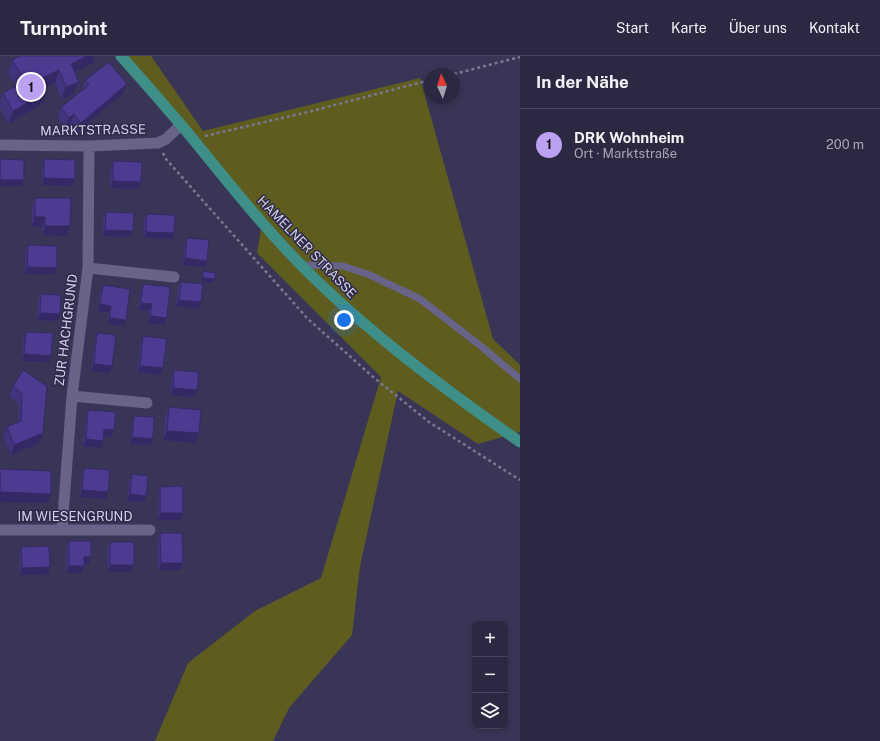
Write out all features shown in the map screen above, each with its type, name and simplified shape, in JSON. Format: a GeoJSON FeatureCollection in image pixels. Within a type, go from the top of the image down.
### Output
{"type":"FeatureCollection","features":[{"type":"Feature","properties":{"kind":"main road","name":"HAMELNER STRASSE"},"geometry":{"type":"LineString","coordinates":[[121,56],[181,125],[262,224],[301,264],[350,311],[401,354],[520,442]]}},
{"type":"Feature","properties":{"kind":"street","name":"MARKTSTRASSE"},"geometry":{"type":"LineString","coordinates":[[0,145],[89,146],[158,143],[166,139],[181,125]]}},
{"type":"Feature","properties":{"kind":"street","name":"ZUR HACHGRUND"},"geometry":{"type":"LineString","coordinates":[[62,529],[72,396],[88,268],[89,146]]}},
{"type":"Feature","properties":{"kind":"street","name":"ZUR HACHGRUND"},"geometry":{"type":"LineString","coordinates":[[88,268],[174,277]]}},
{"type":"Feature","properties":{"kind":"street","name":"ZUR HACHGRUND"},"geometry":{"type":"LineString","coordinates":[[72,396],[147,403]]}},
{"type":"Feature","properties":{"kind":"street","name":"IM WIESENGRUND"},"geometry":{"type":"LineString","coordinates":[[0,530],[150,530]]}},
{"type":"Feature","properties":{"kind":"lane"},"geometry":{"type":"LineString","coordinates":[[301,264],[343,266],[370,275],[420,299],[482,347],[520,379]]}},
{"type":"Feature","properties":{"kind":"path"},"geometry":{"type":"LineString","coordinates":[[460,72],[520,57]]}},
{"type":"Feature","properties":{"kind":"path"},"geometry":{"type":"LineString","coordinates":[[192,139],[312,111],[424,82]]}},
{"type":"Feature","properties":{"kind":"path"},"geometry":{"type":"LineString","coordinates":[[158,143],[165,158],[308,319],[372,376],[429,422],[520,480]]}},
{"type":"Feature","properties":{"kind":"shaded area"},"geometry":{"type":"Polygon","coordinates":[[[121,56],[151,56],[203,131],[420,78],[424,92],[424,104],[427,104],[493,339],[520,365],[520,432],[478,444],[398,391],[360,566],[352,635],[289,708],[273,741],[155,741],[188,663],[255,611],[321,578],[381,377],[257,253],[262,223],[121,56]]]}},
{"type":"Feature","properties":{"kind":"building"},"geometry":{"type":"Polygon","coordinates":[[[20,56],[87,56],[71,64],[79,82],[66,87],[59,70],[40,79],[47,92],[13,111],[3,93],[25,81],[12,60],[20,56]]]}},
{"type":"Feature","properties":{"kind":"building"},"geometry":{"type":"Polygon","coordinates":[[[109,62],[127,84],[81,123],[74,114],[69,118],[61,107],[89,85],[85,80],[109,62]]]}},
{"type":"Feature","properties":{"kind":"building"},"geometry":{"type":"Polygon","coordinates":[[[0,159],[24,160],[24,180],[0,180],[0,159]]]}},
{"type":"Feature","properties":{"kind":"building"},"geometry":{"type":"Polygon","coordinates":[[[44,159],[75,160],[75,179],[44,178],[44,159]]]}},
{"type":"Feature","properties":{"kind":"building"},"geometry":{"type":"Polygon","coordinates":[[[113,161],[142,162],[141,182],[113,181],[113,161]]]}},
{"type":"Feature","properties":{"kind":"building"},"geometry":{"type":"Polygon","coordinates":[[[35,198],[71,198],[70,226],[45,226],[45,217],[35,217],[35,198]]]}},
{"type":"Feature","properties":{"kind":"building"},"geometry":{"type":"Polygon","coordinates":[[[106,212],[134,213],[133,231],[105,230],[106,212]]]}},
{"type":"Feature","properties":{"kind":"building"},"geometry":{"type":"Polygon","coordinates":[[[147,214],[175,215],[174,233],[146,232],[147,214]]]}},
{"type":"Feature","properties":{"kind":"building"},"geometry":{"type":"Polygon","coordinates":[[[187,238],[209,240],[207,261],[185,258],[187,238]]]}},
{"type":"Feature","properties":{"kind":"building"},"geometry":{"type":"Polygon","coordinates":[[[28,245],[57,246],[57,268],[27,267],[28,245]]]}},
{"type":"Feature","properties":{"kind":"building"},"geometry":{"type":"Polygon","coordinates":[[[203,271],[215,273],[215,279],[203,278],[203,271]]]}},
{"type":"Feature","properties":{"kind":"building"},"geometry":{"type":"Polygon","coordinates":[[[181,282],[203,284],[201,302],[179,300],[181,282]]]}},
{"type":"Feature","properties":{"kind":"building"},"geometry":{"type":"Polygon","coordinates":[[[143,284],[170,287],[167,318],[150,316],[152,304],[141,303],[143,284]]]}},
{"type":"Feature","properties":{"kind":"building"},"geometry":{"type":"Polygon","coordinates":[[[103,285],[130,289],[126,320],[110,318],[111,306],[100,304],[103,285]]]}},
{"type":"Feature","properties":{"kind":"building"},"geometry":{"type":"Polygon","coordinates":[[[41,294],[61,295],[60,314],[40,313],[41,294]]]}},
{"type":"Feature","properties":{"kind":"building"},"geometry":{"type":"Polygon","coordinates":[[[26,332],[53,333],[51,356],[24,354],[26,332]]]}},
{"type":"Feature","properties":{"kind":"building"},"geometry":{"type":"Polygon","coordinates":[[[97,333],[116,335],[112,366],[94,364],[97,333]]]}},
{"type":"Feature","properties":{"kind":"building"},"geometry":{"type":"Polygon","coordinates":[[[143,336],[167,339],[163,368],[140,366],[143,336]]]}},
{"type":"Feature","properties":{"kind":"building"},"geometry":{"type":"Polygon","coordinates":[[[23,370],[47,386],[43,433],[14,445],[7,427],[21,421],[22,394],[13,386],[23,370]]]}},
{"type":"Feature","properties":{"kind":"building"},"geometry":{"type":"Polygon","coordinates":[[[174,370],[199,372],[197,390],[173,388],[174,370]]]}},
{"type":"Feature","properties":{"kind":"building"},"geometry":{"type":"Polygon","coordinates":[[[169,407],[201,410],[199,433],[167,431],[169,407]]]}},
{"type":"Feature","properties":{"kind":"building"},"geometry":{"type":"Polygon","coordinates":[[[88,410],[116,412],[114,430],[104,429],[103,441],[86,439],[88,410]]]}},
{"type":"Feature","properties":{"kind":"building"},"geometry":{"type":"Polygon","coordinates":[[[134,416],[154,417],[153,439],[132,437],[134,416]]]}},
{"type":"Feature","properties":{"kind":"building"},"geometry":{"type":"Polygon","coordinates":[[[84,468],[110,470],[108,492],[82,490],[84,468]]]}},
{"type":"Feature","properties":{"kind":"building"},"geometry":{"type":"Polygon","coordinates":[[[0,469],[51,471],[51,494],[0,492],[0,469]]]}},
{"type":"Feature","properties":{"kind":"building"},"geometry":{"type":"Polygon","coordinates":[[[132,474],[148,476],[146,496],[130,494],[132,474]]]}},
{"type":"Feature","properties":{"kind":"building"},"geometry":{"type":"Polygon","coordinates":[[[183,486],[183,513],[160,513],[160,487],[183,486]]]}},
{"type":"Feature","properties":{"kind":"building"},"geometry":{"type":"Polygon","coordinates":[[[160,533],[182,533],[183,563],[161,563],[160,533]]]}},
{"type":"Feature","properties":{"kind":"building"},"geometry":{"type":"Polygon","coordinates":[[[69,541],[91,541],[91,557],[84,557],[84,566],[69,566],[69,541]]]}},
{"type":"Feature","properties":{"kind":"building"},"geometry":{"type":"Polygon","coordinates":[[[110,542],[134,542],[134,565],[110,565],[110,542]]]}},
{"type":"Feature","properties":{"kind":"building"},"geometry":{"type":"Polygon","coordinates":[[[49,546],[50,567],[22,568],[21,547],[49,546]]]}},
{"type":"Feature","properties":{"kind":"place","name":"DRK Wohnheim"},"geometry":{"type":"Point","coordinates":[31,87]}}]}
